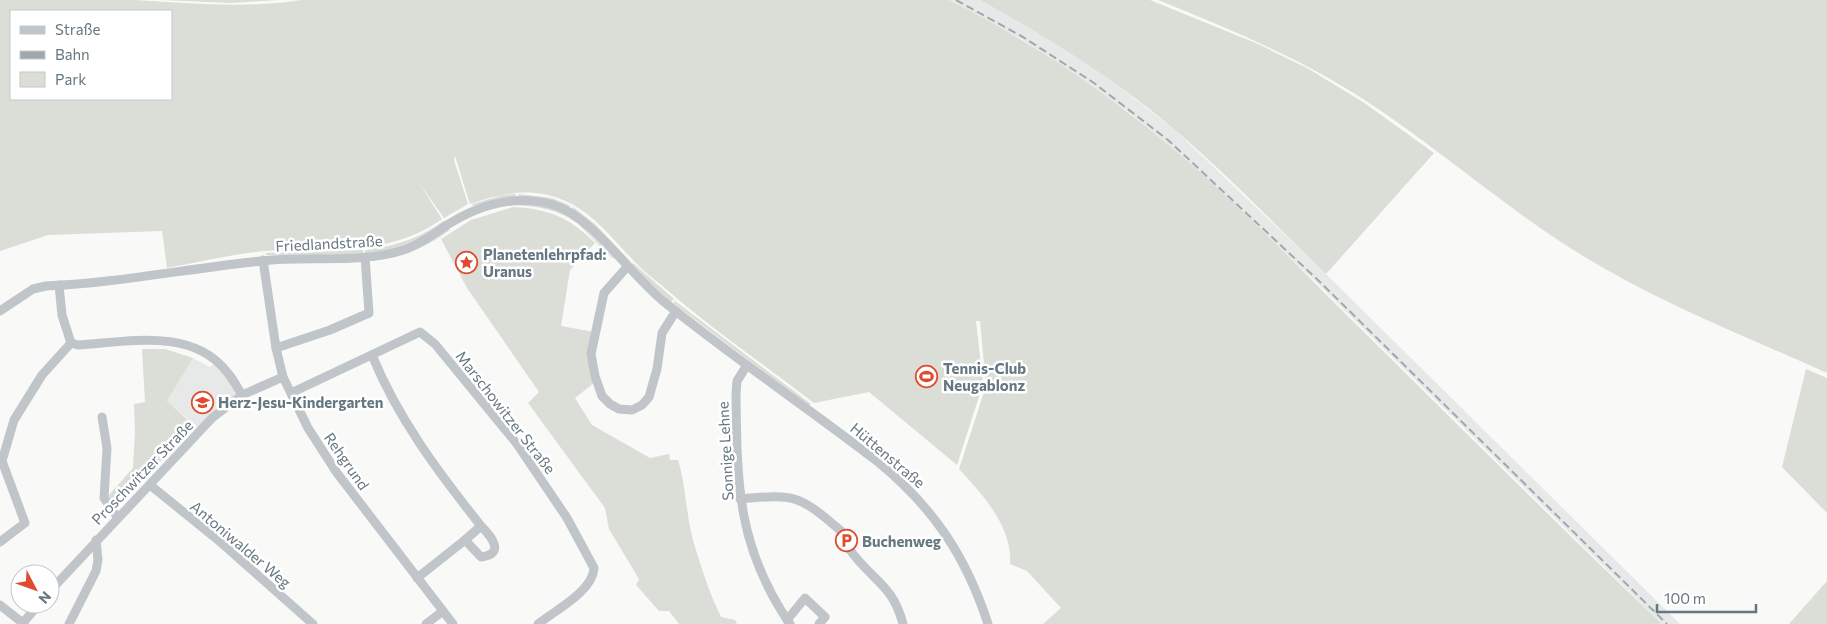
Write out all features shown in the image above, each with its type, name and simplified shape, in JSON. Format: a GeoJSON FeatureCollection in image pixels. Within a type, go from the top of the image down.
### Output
{"type":"FeatureCollection","features":[{"type":"Feature","properties":{"kind":"street","name":"Friedlandstraße"},"geometry":{"type":"LineString","coordinates":[[0,311],[33,289],[59,285],[183,272],[263,260],[364,257],[394,253],[409,248],[472,211],[498,202],[514,200],[554,205],[568,211],[596,233],[627,267],[676,311],[748,365]]}},
{"type":"Feature","properties":{"kind":"street"},"geometry":{"type":"LineString","coordinates":[[276,348],[330,330],[369,313],[364,257]]}},
{"type":"Feature","properties":{"kind":"street","name":"Rehgrund"},"geometry":{"type":"LineString","coordinates":[[263,260],[276,348],[283,377],[308,428],[336,473],[453,624]]}},
{"type":"Feature","properties":{"kind":"street"},"geometry":{"type":"LineString","coordinates":[[627,267],[604,293],[591,354],[595,376],[602,396],[610,404],[619,409],[632,410],[642,405],[649,397],[657,369],[662,333],[676,311]]}},
{"type":"Feature","properties":{"kind":"street"},"geometry":{"type":"LineString","coordinates":[[59,285],[62,315],[71,343]]}},
{"type":"Feature","properties":{"kind":"street","name":"Marschowitzer Straße"},"geometry":{"type":"LineString","coordinates":[[291,393],[420,332],[428,338],[518,444],[567,518],[594,568],[594,576],[588,586],[538,624]]}},
{"type":"Feature","properties":{"kind":"street"},"geometry":{"type":"LineString","coordinates":[[71,343],[78,345],[163,340],[178,342],[211,356],[227,371],[242,395]]}},
{"type":"Feature","properties":{"kind":"street"},"geometry":{"type":"LineString","coordinates":[[0,542],[25,524],[2,461],[14,420],[42,375],[71,343]]}},
{"type":"Feature","properties":{"kind":"street"},"geometry":{"type":"LineString","coordinates":[[372,356],[385,387],[417,441],[481,526],[494,540],[494,551],[486,557],[481,557],[465,540]]}},
{"type":"Feature","properties":{"kind":"street","name":"Sonnige Lehne"},"geometry":{"type":"LineString","coordinates":[[748,365],[737,381],[736,394],[740,499],[747,536],[758,567],[788,622],[805,598],[825,617],[819,624]]}},
{"type":"Feature","properties":{"kind":"street","name":"Hüttenstraße"},"geometry":{"type":"LineString","coordinates":[[748,365],[878,462],[923,503],[960,555],[988,624]]}},
{"type":"Feature","properties":{"kind":"street","name":"Proschwitzer Straße"},"geometry":{"type":"LineString","coordinates":[[60,580],[212,418],[242,395],[283,377]]}},
{"type":"Feature","properties":{"kind":"street"},"geometry":{"type":"LineString","coordinates":[[102,417],[106,448],[104,498],[118,518]]}},
{"type":"Feature","properties":{"kind":"street","name":"Antoniwalder Weg"},"geometry":{"type":"LineString","coordinates":[[150,485],[218,540],[313,624]]}},
{"type":"Feature","properties":{"kind":"street"},"geometry":{"type":"LineString","coordinates":[[740,499],[788,497],[800,500],[819,512],[841,531],[841,539],[850,547],[853,554],[884,584],[898,606],[903,624]]}},
{"type":"Feature","properties":{"kind":"street"},"geometry":{"type":"LineString","coordinates":[[417,578],[481,526]]}},
{"type":"Feature","properties":{"kind":"street","name":"Proschwitzer Straße"},"geometry":{"type":"LineString","coordinates":[[68,624],[96,571],[98,560],[96,540]]}},
{"type":"Feature","properties":{"kind":"street"},"geometry":{"type":"LineString","coordinates":[[0,605],[23,624],[31,614]]}},
{"type":"Feature","properties":{"kind":"street"},"geometry":{"type":"LineString","coordinates":[[426,624],[442,611]]}},
{"type":"Feature","properties":{"kind":"shaded area"},"geometry":{"type":"Polygon","coordinates":[[[949,0],[980,0],[1030,28],[1102,73],[1176,131],[1326,274],[1680,624],[1662,624],[1317,283],[1165,142],[1128,112],[1056,62],[1021,39],[949,0]]]}},
{"type":"Feature","properties":{"kind":"shaded area"},"geometry":{"type":"Polygon","coordinates":[[[193,358],[210,367],[215,363],[239,394],[199,429],[167,401],[193,358]]]}},
{"type":"Feature","properties":{"kind":"green space"},"geometry":{"type":"Polygon","coordinates":[[[0,0],[134,0],[238,5],[301,0],[949,0],[996,25],[1063,66],[1127,112],[1188,162],[1275,243],[1509,476],[1662,624],[1043,624],[1061,608],[1027,571],[1010,564],[1010,550],[1001,524],[986,500],[959,469],[986,386],[980,321],[976,321],[983,384],[957,465],[869,392],[814,403],[684,304],[640,267],[592,218],[573,205],[551,196],[528,193],[505,194],[470,204],[455,156],[454,160],[468,204],[444,218],[419,183],[442,219],[421,232],[400,240],[378,245],[356,248],[265,251],[167,268],[162,231],[48,235],[0,251],[0,0]]]}},
{"type":"Feature","properties":{"kind":"green space"},"geometry":{"type":"Polygon","coordinates":[[[162,0],[280,0],[231,3],[162,0]]]}},
{"type":"Feature","properties":{"kind":"green space"},"geometry":{"type":"Polygon","coordinates":[[[980,0],[1150,0],[1258,44],[1307,68],[1363,102],[1434,153],[1326,274],[1214,165],[1152,111],[1081,60],[980,0]]]}},
{"type":"Feature","properties":{"kind":"green space"},"geometry":{"type":"Polygon","coordinates":[[[1158,0],[1827,0],[1827,373],[1672,304],[1612,273],[1527,219],[1419,138],[1363,99],[1288,57],[1158,0]]]}},
{"type":"Feature","properties":{"kind":"green space"},"geometry":{"type":"Polygon","coordinates":[[[516,194],[515,197],[473,206],[472,204],[503,195],[516,194]]]}},
{"type":"Feature","properties":{"kind":"green space"},"geometry":{"type":"Polygon","coordinates":[[[519,194],[552,198],[571,206],[569,208],[517,197],[519,194]]]}},
{"type":"Feature","properties":{"kind":"green space"},"geometry":{"type":"Polygon","coordinates":[[[514,203],[553,208],[577,221],[615,259],[570,218],[547,209],[514,205],[514,203]]]}},
{"type":"Feature","properties":{"kind":"green space"},"geometry":{"type":"Polygon","coordinates":[[[513,207],[548,212],[558,216],[576,227],[595,243],[570,270],[561,326],[594,332],[595,382],[575,398],[592,425],[650,458],[669,454],[670,460],[678,460],[691,530],[706,579],[721,617],[735,620],[737,624],[679,624],[669,611],[659,611],[636,585],[639,579],[609,529],[605,508],[528,403],[539,392],[467,288],[441,239],[471,220],[513,207]]]}},
{"type":"Feature","properties":{"kind":"green space"},"geometry":{"type":"Polygon","coordinates":[[[573,207],[595,224],[631,262],[628,265],[571,209],[573,207]]]}},
{"type":"Feature","properties":{"kind":"green space"},"geometry":{"type":"Polygon","coordinates":[[[443,221],[445,223],[407,243],[388,250],[366,254],[365,250],[416,237],[443,221]]]}},
{"type":"Feature","properties":{"kind":"green space"},"geometry":{"type":"Polygon","coordinates":[[[449,228],[450,230],[421,248],[391,258],[368,261],[449,228]]]}},
{"type":"Feature","properties":{"kind":"green space"},"geometry":{"type":"Polygon","coordinates":[[[363,250],[363,254],[266,255],[266,253],[363,250]]]}},
{"type":"Feature","properties":{"kind":"green space"},"geometry":{"type":"Polygon","coordinates":[[[633,263],[674,299],[671,302],[630,266],[633,263]]]}},
{"type":"Feature","properties":{"kind":"green space"},"geometry":{"type":"Polygon","coordinates":[[[675,301],[811,404],[809,406],[673,303],[675,301]]]}},
{"type":"Feature","properties":{"kind":"green space"},"geometry":{"type":"Polygon","coordinates":[[[142,349],[165,349],[193,358],[167,401],[194,426],[129,495],[126,492],[113,506],[108,496],[133,468],[134,404],[145,402],[142,349]]]}},
{"type":"Feature","properties":{"kind":"green space"},"geometry":{"type":"Polygon","coordinates":[[[1806,369],[1827,378],[1827,513],[1782,467],[1806,369]]]}},
{"type":"Feature","properties":{"kind":"green space"},"geometry":{"type":"Polygon","coordinates":[[[1827,581],[1827,624],[1789,624],[1827,581]]]}},
{"type":"Feature","properties":{"kind":"railway"},"geometry":{"type":"LineString","coordinates":[[956,0],[1023,37],[1094,83],[1168,140],[1319,281],[1667,624]]}},
{"type":"Feature","properties":{"kind":"place","name":"Planetenlehrpfad: Uranus"},"geometry":{"type":"Point","coordinates":[467,263]}},
{"type":"Feature","properties":{"kind":"place","name":"Tennis-Club Neugablonz"},"geometry":{"type":"Point","coordinates":[927,377]}},
{"type":"Feature","properties":{"kind":"place","name":"Herz-Jesu-Kindergarten"},"geometry":{"type":"Point","coordinates":[202,402]}},
{"type":"Feature","properties":{"kind":"place","name":"Buchenweg"},"geometry":{"type":"Point","coordinates":[846,541]}}]}
